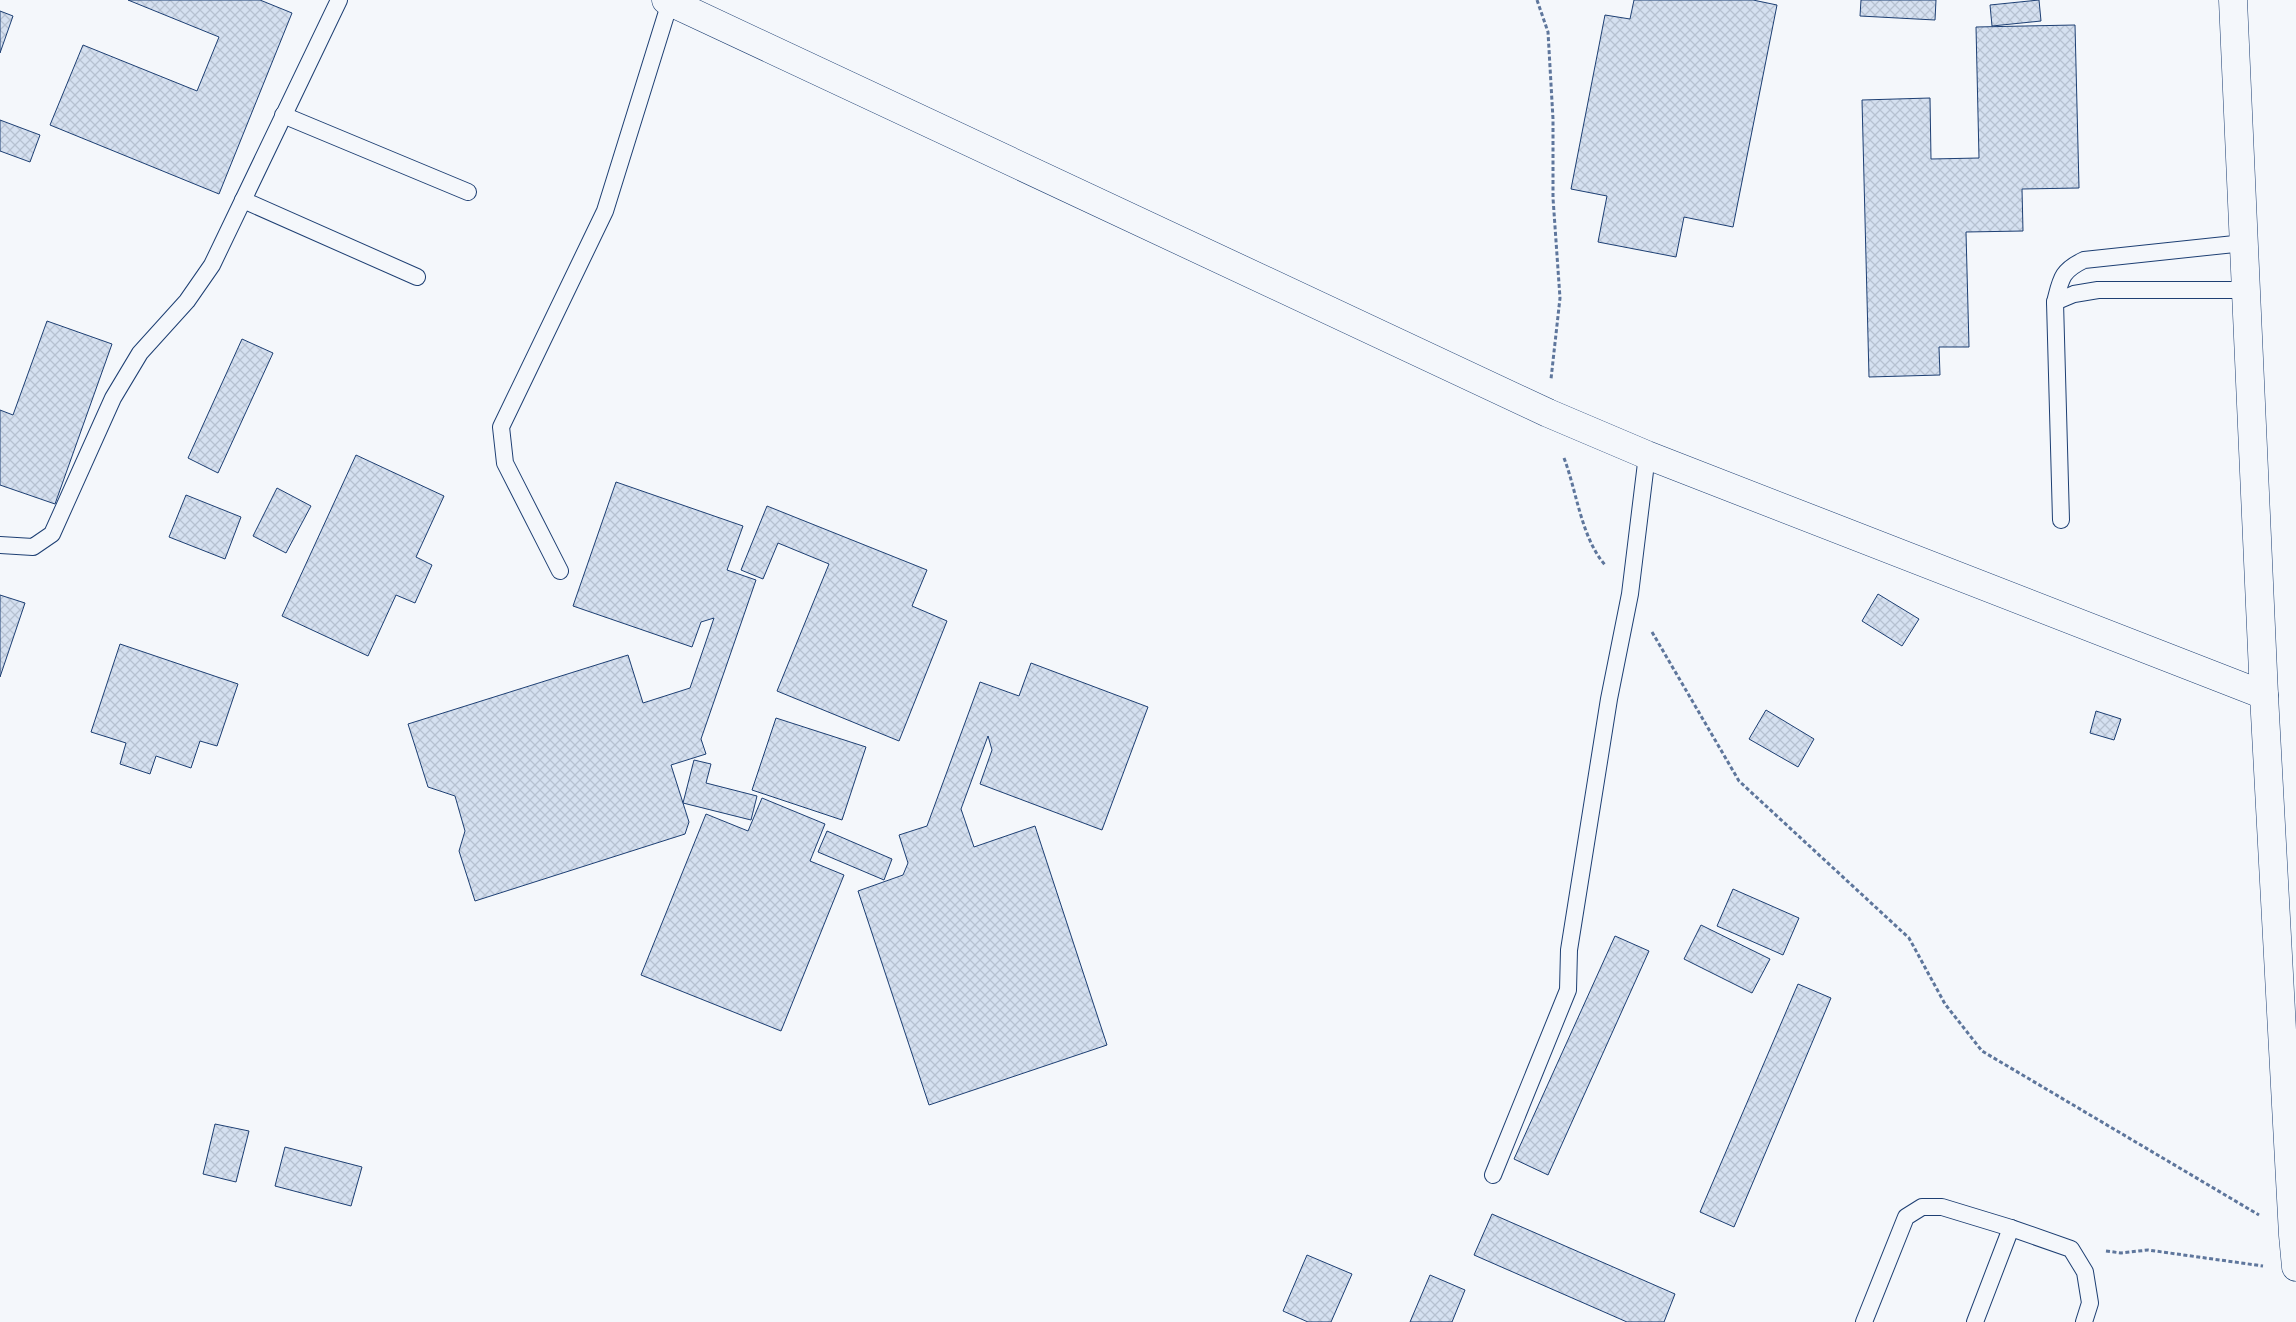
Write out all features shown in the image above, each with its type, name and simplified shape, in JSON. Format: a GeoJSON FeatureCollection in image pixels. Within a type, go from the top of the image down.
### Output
{"type":"FeatureCollection","features":[{"type":"Feature","properties":{"kind":"street"},"geometry":{"type":"LineString","coordinates":[[2233,0],[2264,695],[2287,962],[2296,1267]]}},
{"type":"Feature","properties":{"kind":"street"},"geometry":{"type":"LineString","coordinates":[[668,1],[1548,413],[1647,455],[2264,695]]}},
{"type":"Feature","properties":{"kind":"lane"},"geometry":{"type":"LineString","coordinates":[[0,545],[33,547],[52,534],[113,398],[140,354],[187,301],[212,265],[339,0]]}},
{"type":"Feature","properties":{"kind":"lane"},"geometry":{"type":"LineString","coordinates":[[560,571],[505,463],[501,427],[605,211],[668,1]]}},
{"type":"Feature","properties":{"kind":"lane"},"geometry":{"type":"LineString","coordinates":[[283,115],[468,192]]}},
{"type":"Feature","properties":{"kind":"lane"},"geometry":{"type":"LineString","coordinates":[[243,200],[417,277]]}},
{"type":"Feature","properties":{"kind":"lane"},"geometry":{"type":"LineString","coordinates":[[2061,520],[2055,302],[2061,281],[2069,267],[2084,260],[2244,244]]}},
{"type":"Feature","properties":{"kind":"lane"},"geometry":{"type":"LineString","coordinates":[[2055,302],[2074,294],[2098,290],[2246,290]]}},
{"type":"Feature","properties":{"kind":"lane"},"geometry":{"type":"LineString","coordinates":[[1493,1175],[1568,990],[1569,950],[1609,699],[1630,594],[1647,455]]}},
{"type":"Feature","properties":{"kind":"lane"},"geometry":{"type":"LineString","coordinates":[[1864,1322],[1906,1217],[1922,1207],[1942,1207],[2071,1249],[2085,1272],[2090,1303],[2084,1322]]}},
{"type":"Feature","properties":{"kind":"lane"},"geometry":{"type":"LineString","coordinates":[[1975,1322],[2011,1228]]}},
{"type":"Feature","properties":{"kind":"path"},"geometry":{"type":"LineString","coordinates":[[1537,0],[1548,32],[1554,119],[1553,198],[1560,298],[1548,413],[1567,466],[1578,510],[1599,558],[1630,594],[1739,780],[1909,938],[1945,1004],[1982,1051],[2294,1236]]}},
{"type":"Feature","properties":{"kind":"path"},"geometry":{"type":"LineString","coordinates":[[2071,1249],[2121,1252],[2148,1250],[2266,1266]]}},
{"type":"Feature","properties":{"kind":"building"},"geometry":{"type":"Polygon","coordinates":[[[128,0],[260,0],[292,13],[219,194],[50,125],[83,45],[197,91],[219,37],[128,0]]]}},
{"type":"Feature","properties":{"kind":"building"},"geometry":{"type":"Polygon","coordinates":[[[1634,0],[1753,0],[1777,5],[1733,227],[1684,217],[1676,257],[1598,242],[1607,196],[1571,189],[1605,15],[1630,19],[1634,0]]]}},
{"type":"Feature","properties":{"kind":"building"},"geometry":{"type":"Polygon","coordinates":[[[1861,0],[1936,0],[1935,20],[1860,16],[1861,0]]]}},
{"type":"Feature","properties":{"kind":"building"},"geometry":{"type":"Polygon","coordinates":[[[2039,0],[2041,21],[1992,26],[1990,5],[2039,0]]]}},
{"type":"Feature","properties":{"kind":"building"},"geometry":{"type":"Polygon","coordinates":[[[0,11],[13,16],[0,53],[0,11]]]}},
{"type":"Feature","properties":{"kind":"building"},"geometry":{"type":"Polygon","coordinates":[[[2075,25],[2079,188],[2022,189],[2023,231],[1966,232],[1969,347],[1939,347],[1940,375],[1869,377],[1862,100],[1930,98],[1931,159],[1979,158],[1976,27],[2075,25]]]}},
{"type":"Feature","properties":{"kind":"building"},"geometry":{"type":"Polygon","coordinates":[[[0,120],[40,135],[30,162],[0,151],[0,120]]]}},
{"type":"Feature","properties":{"kind":"building"},"geometry":{"type":"Polygon","coordinates":[[[47,321],[112,344],[55,504],[0,485],[0,410],[13,415],[47,321]]]}},
{"type":"Feature","properties":{"kind":"building"},"geometry":{"type":"Polygon","coordinates":[[[242,339],[273,353],[218,473],[188,458],[242,339]]]}},
{"type":"Feature","properties":{"kind":"building"},"geometry":{"type":"Polygon","coordinates":[[[356,455],[444,496],[416,557],[432,565],[415,603],[396,595],[368,656],[282,616],[356,455]]]}},
{"type":"Feature","properties":{"kind":"building"},"geometry":{"type":"Polygon","coordinates":[[[616,482],[743,526],[727,570],[756,580],[701,739],[706,754],[671,765],[689,822],[685,834],[475,901],[459,851],[465,831],[455,796],[428,787],[408,724],[628,655],[643,703],[690,688],[714,618],[701,622],[692,647],[573,606],[616,482]]]}},
{"type":"Feature","properties":{"kind":"building"},"geometry":{"type":"Polygon","coordinates":[[[277,488],[311,506],[286,553],[253,536],[277,488]]]}},
{"type":"Feature","properties":{"kind":"building"},"geometry":{"type":"Polygon","coordinates":[[[186,495],[241,517],[225,559],[169,537],[186,495]]]}},
{"type":"Feature","properties":{"kind":"building"},"geometry":{"type":"Polygon","coordinates":[[[767,506],[927,570],[912,606],[947,621],[899,741],[777,691],[829,564],[778,543],[763,579],[741,570],[767,506]]]}},
{"type":"Feature","properties":{"kind":"building"},"geometry":{"type":"Polygon","coordinates":[[[1878,594],[1919,619],[1902,646],[1862,621],[1878,594]]]}},
{"type":"Feature","properties":{"kind":"building"},"geometry":{"type":"Polygon","coordinates":[[[0,595],[25,603],[0,677],[0,595]]]}},
{"type":"Feature","properties":{"kind":"building"},"geometry":{"type":"Polygon","coordinates":[[[120,644],[238,684],[217,746],[200,741],[191,768],[156,756],[150,774],[120,764],[126,743],[91,732],[120,644]]]}},
{"type":"Feature","properties":{"kind":"building"},"geometry":{"type":"Polygon","coordinates":[[[1031,663],[1148,707],[1102,830],[980,784],[992,750],[988,736],[961,809],[974,847],[1035,826],[1107,1045],[929,1105],[858,891],[903,875],[908,863],[899,835],[927,826],[980,682],[1019,696],[1031,663]]]}},
{"type":"Feature","properties":{"kind":"building"},"geometry":{"type":"Polygon","coordinates":[[[1766,710],[1814,739],[1798,767],[1749,739],[1766,710]]]}},
{"type":"Feature","properties":{"kind":"building"},"geometry":{"type":"Polygon","coordinates":[[[2096,711],[2121,719],[2114,740],[2090,733],[2096,711]]]}},
{"type":"Feature","properties":{"kind":"building"},"geometry":{"type":"Polygon","coordinates":[[[776,718],[866,747],[842,820],[752,790],[776,718]]]}},
{"type":"Feature","properties":{"kind":"building"},"geometry":{"type":"Polygon","coordinates":[[[694,760],[711,764],[706,783],[757,796],[751,820],[683,803],[694,760]]]}},
{"type":"Feature","properties":{"kind":"building"},"geometry":{"type":"Polygon","coordinates":[[[762,798],[825,824],[810,861],[844,875],[781,1031],[641,975],[706,814],[748,831],[762,798]]]}},
{"type":"Feature","properties":{"kind":"building"},"geometry":{"type":"Polygon","coordinates":[[[827,831],[892,859],[884,880],[818,852],[827,831]]]}},
{"type":"Feature","properties":{"kind":"building"},"geometry":{"type":"Polygon","coordinates":[[[1733,889],[1799,918],[1783,955],[1717,926],[1733,889]]]}},
{"type":"Feature","properties":{"kind":"building"},"geometry":{"type":"Polygon","coordinates":[[[1701,925],[1770,959],[1752,993],[1684,959],[1701,925]]]}},
{"type":"Feature","properties":{"kind":"building"},"geometry":{"type":"Polygon","coordinates":[[[1615,936],[1649,951],[1548,1175],[1514,1159],[1615,936]]]}},
{"type":"Feature","properties":{"kind":"building"},"geometry":{"type":"Polygon","coordinates":[[[1798,984],[1831,998],[1734,1227],[1700,1212],[1798,984]]]}},
{"type":"Feature","properties":{"kind":"building"},"geometry":{"type":"Polygon","coordinates":[[[215,1124],[249,1131],[236,1182],[203,1174],[215,1124]]]}},
{"type":"Feature","properties":{"kind":"building"},"geometry":{"type":"Polygon","coordinates":[[[285,1147],[362,1167],[351,1206],[275,1186],[285,1147]]]}},
{"type":"Feature","properties":{"kind":"building"},"geometry":{"type":"Polygon","coordinates":[[[1492,1214],[1675,1294],[1664,1322],[1627,1322],[1474,1255],[1492,1214]]]}},
{"type":"Feature","properties":{"kind":"building"},"geometry":{"type":"Polygon","coordinates":[[[1307,1255],[1352,1274],[1331,1322],[1308,1322],[1283,1311],[1307,1255]]]}},
{"type":"Feature","properties":{"kind":"building"},"geometry":{"type":"Polygon","coordinates":[[[1430,1275],[1465,1290],[1452,1322],[1410,1322],[1430,1275]]]}}]}
